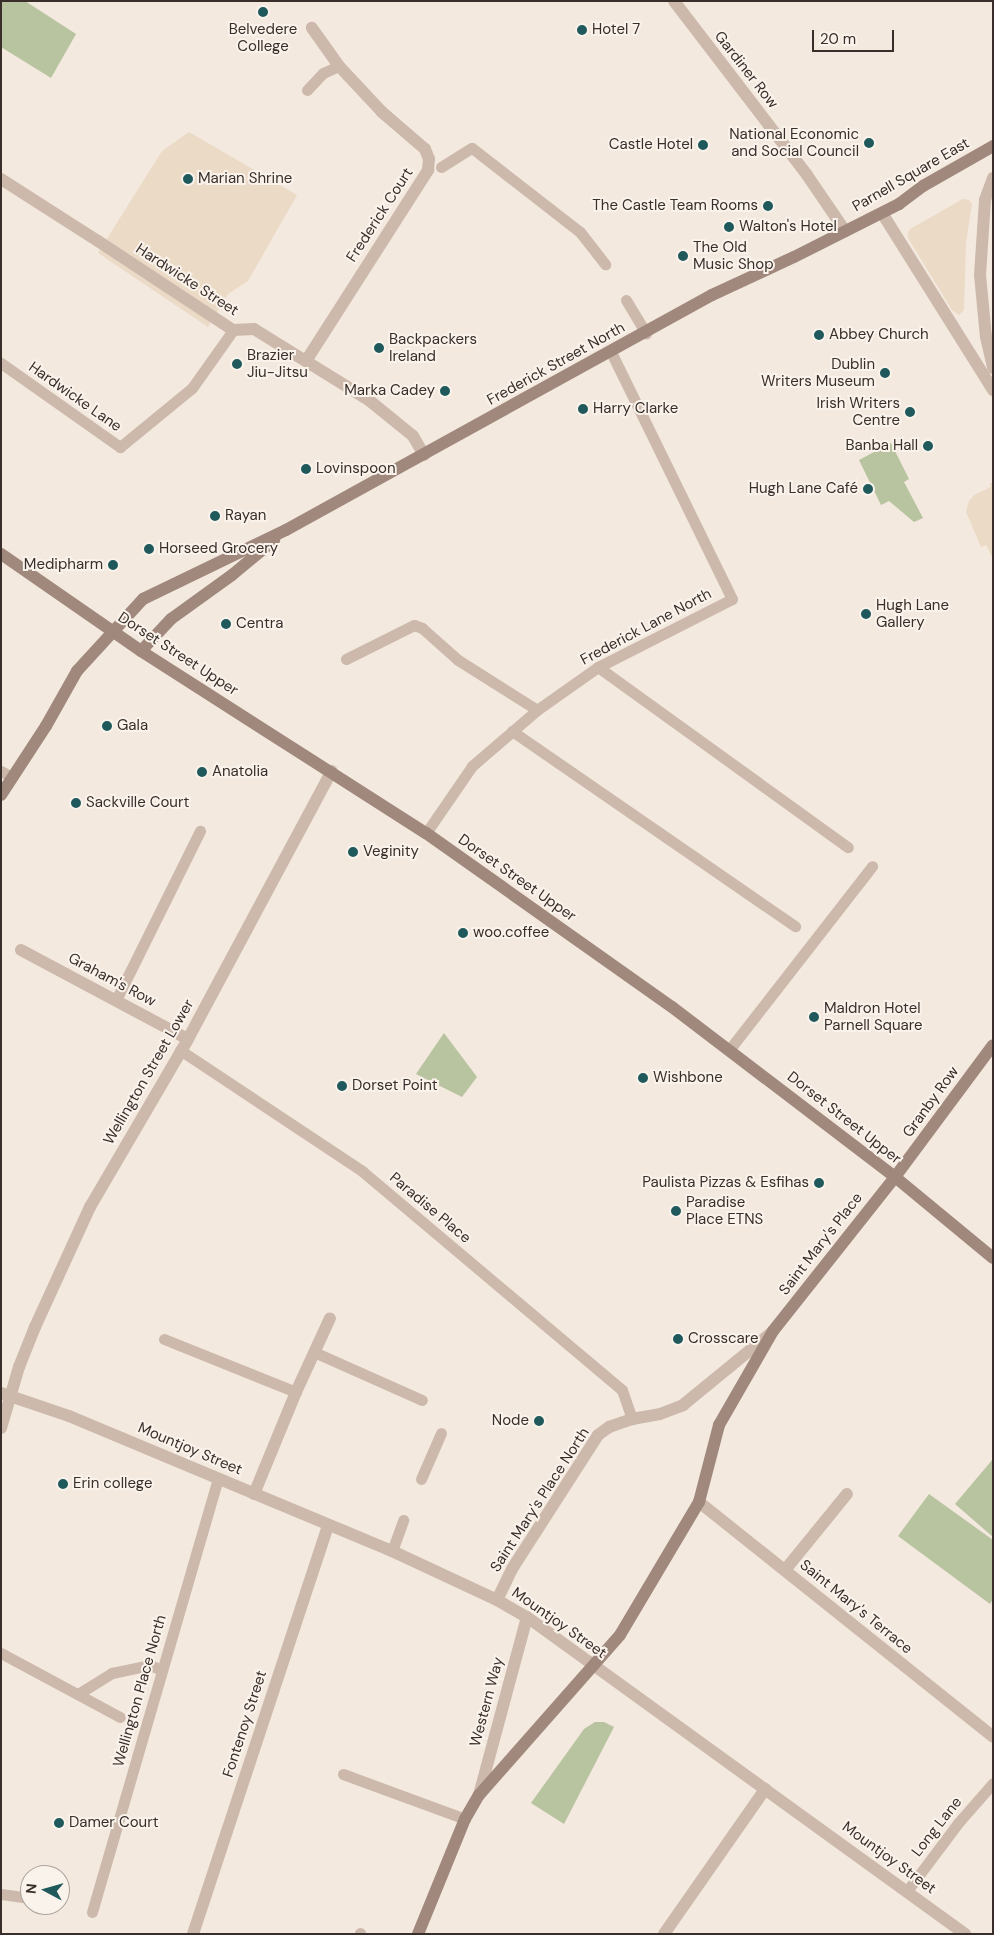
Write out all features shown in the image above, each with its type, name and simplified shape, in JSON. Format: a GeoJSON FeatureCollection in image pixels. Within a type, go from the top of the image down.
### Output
{"type":"FeatureCollection","features":[{"type":"Feature","properties":{"kind":"main road","name":"Parnell Square East"},"geometry":{"type":"LineString","coordinates":[[845,231],[899,204],[923,186],[993,146]]}},
{"type":"Feature","properties":{"kind":"main road","name":"Frederick Street North"},"geometry":{"type":"LineString","coordinates":[[1,795],[7,774],[46,726],[77,671],[143,599],[286,530],[712,295],[845,231]]}},
{"type":"Feature","properties":{"kind":"main road","name":"Frederick Street North"},"geometry":{"type":"LineString","coordinates":[[142,651],[171,619],[232,575],[286,530]]}},
{"type":"Feature","properties":{"kind":"main road","name":"Dorset Street Upper"},"geometry":{"type":"LineString","coordinates":[[1,554],[142,651],[426,833],[672,1007],[894,1178],[993,1258]]}},
{"type":"Feature","properties":{"kind":"main road","name":"Granby Row"},"geometry":{"type":"LineString","coordinates":[[894,1178],[993,1045]]}},
{"type":"Feature","properties":{"kind":"main road","name":"Saint Mary's Place"},"geometry":{"type":"LineString","coordinates":[[773,1331],[894,1178]]}},
{"type":"Feature","properties":{"kind":"main road"},"geometry":{"type":"LineString","coordinates":[[594,1667],[620,1635],[699,1502],[719,1425],[773,1331]]}},
{"type":"Feature","properties":{"kind":"main road","name":"Western Way"},"geometry":{"type":"LineString","coordinates":[[418,1934],[465,1819],[479,1795],[594,1667]]}},
{"type":"Feature","properties":{"kind":"street","name":"Gardiner Row"},"geometry":{"type":"LineString","coordinates":[[674,1],[807,175],[845,231]]}},
{"type":"Feature","properties":{"kind":"street","name":"Frederick Court"},"geometry":{"type":"LineString","coordinates":[[306,360],[428,170],[429,159],[425,148],[382,112],[339,66],[312,28]]}},
{"type":"Feature","properties":{"kind":"street"},"geometry":{"type":"LineString","coordinates":[[993,178],[985,200],[980,276],[986,337],[993,368]]}},
{"type":"Feature","properties":{"kind":"street","name":"Hardwicke Street"},"geometry":{"type":"LineString","coordinates":[[1,179],[233,330],[254,329],[370,401],[412,436],[424,455]]}},
{"type":"Feature","properties":{"kind":"street"},"geometry":{"type":"LineString","coordinates":[[882,213],[993,390]]}},
{"type":"Feature","properties":{"kind":"street","name":"Wellington Street Lower"},"geometry":{"type":"LineString","coordinates":[[1,1428],[6,1394],[90,1207],[188,1039],[332,771]]}},
{"type":"Feature","properties":{"kind":"street","name":"Graham's Row"},"geometry":{"type":"LineString","coordinates":[[21,950],[188,1039]]}},
{"type":"Feature","properties":{"kind":"street"},"geometry":{"type":"LineString","coordinates":[[254,1494],[296,1392],[330,1318]]}},
{"type":"Feature","properties":{"kind":"street","name":"Saint Mary's Place North"},"geometry":{"type":"LineString","coordinates":[[497,1600],[512,1569],[598,1436],[609,1427],[632,1419],[660,1414],[683,1405],[773,1331]]}},
{"type":"Feature","properties":{"kind":"street","name":"Mountjoy Street"},"geometry":{"type":"LineString","coordinates":[[6,1394],[69,1416],[392,1551],[497,1600],[527,1618],[965,1934]]}},
{"type":"Feature","properties":{"kind":"street"},"geometry":{"type":"LineString","coordinates":[[784,1570],[847,1494]]}},
{"type":"Feature","properties":{"kind":"street","name":"Saint Mary's Terrace"},"geometry":{"type":"LineString","coordinates":[[699,1502],[993,1737]]}},
{"type":"Feature","properties":{"kind":"street","name":"Fontenoy Street"},"geometry":{"type":"LineString","coordinates":[[193,1934],[328,1525]]}},
{"type":"Feature","properties":{"kind":"street","name":"Western Way"},"geometry":{"type":"LineString","coordinates":[[479,1795],[527,1618]]}},
{"type":"Feature","properties":{"kind":"street"},"geometry":{"type":"LineString","coordinates":[[664,1934],[765,1789]]}},
{"type":"Feature","properties":{"kind":"lane"},"geometry":{"type":"LineString","coordinates":[[307,90],[323,74],[339,66]]}},
{"type":"Feature","properties":{"kind":"lane"},"geometry":{"type":"LineString","coordinates":[[441,167],[472,148],[580,232],[605,264]]}},
{"type":"Feature","properties":{"kind":"lane"},"geometry":{"type":"LineString","coordinates":[[626,300],[646,333]]}},
{"type":"Feature","properties":{"kind":"lane","name":"Hardwicke Lane"},"geometry":{"type":"LineString","coordinates":[[1,363],[120,447],[192,388],[233,330]]}},
{"type":"Feature","properties":{"kind":"lane","name":"Frederick Lane North"},"geometry":{"type":"LineString","coordinates":[[426,833],[472,766],[537,710],[598,667],[732,599],[611,352]]}},
{"type":"Feature","properties":{"kind":"lane"},"geometry":{"type":"LineString","coordinates":[[346,659],[414,625],[422,628],[458,660],[537,710]]}},
{"type":"Feature","properties":{"kind":"lane"},"geometry":{"type":"LineString","coordinates":[[598,667],[848,847]]}},
{"type":"Feature","properties":{"kind":"lane"},"geometry":{"type":"LineString","coordinates":[[512,731],[795,926]]}},
{"type":"Feature","properties":{"kind":"lane"},"geometry":{"type":"LineString","coordinates":[[116,1000],[200,831]]}},
{"type":"Feature","properties":{"kind":"lane"},"geometry":{"type":"LineString","coordinates":[[729,1050],[872,866]]}},
{"type":"Feature","properties":{"kind":"lane","name":"Paradise Place"},"geometry":{"type":"LineString","coordinates":[[180,1050],[362,1171],[622,1390],[632,1419]]}},
{"type":"Feature","properties":{"kind":"lane"},"geometry":{"type":"LineString","coordinates":[[164,1338],[296,1392]]}},
{"type":"Feature","properties":{"kind":"lane"},"geometry":{"type":"LineString","coordinates":[[314,1352],[422,1400]]}},
{"type":"Feature","properties":{"kind":"lane"},"geometry":{"type":"LineString","coordinates":[[421,1479],[442,1433]]}},
{"type":"Feature","properties":{"kind":"lane","name":"Wellington Place North"},"geometry":{"type":"LineString","coordinates":[[92,1912],[218,1478]]}},
{"type":"Feature","properties":{"kind":"lane"},"geometry":{"type":"LineString","coordinates":[[392,1551],[403,1520]]}},
{"type":"Feature","properties":{"kind":"lane"},"geometry":{"type":"LineString","coordinates":[[1,1653],[120,1717]]}},
{"type":"Feature","properties":{"kind":"lane"},"geometry":{"type":"LineString","coordinates":[[78,1694],[112,1673],[150,1665],[162,1670]]}},
{"type":"Feature","properties":{"kind":"lane"},"geometry":{"type":"LineString","coordinates":[[343,1774],[465,1819]]}},
{"type":"Feature","properties":{"kind":"lane","name":"Long Lane"},"geometry":{"type":"LineString","coordinates":[[907,1891],[958,1823],[993,1783]]}},
{"type":"Feature","properties":{"kind":"lane"},"geometry":{"type":"LineString","coordinates":[[1,1894],[20,1896]]}},
{"type":"Feature","properties":{"kind":"green space"},"geometry":{"type":"Polygon","coordinates":[[[1,1],[25,1],[76,34],[51,78],[1,47],[1,1]]]}},
{"type":"Feature","properties":{"kind":"green space"},"geometry":{"type":"Polygon","coordinates":[[[891,443],[909,479],[904,482],[923,518],[914,522],[889,501],[881,505],[859,460],[891,443]]]}},
{"type":"Feature","properties":{"kind":"green space"},"geometry":{"type":"Polygon","coordinates":[[[444,1033],[477,1077],[462,1097],[416,1074],[444,1033]]]}},
{"type":"Feature","properties":{"kind":"green space"},"geometry":{"type":"Polygon","coordinates":[[[993,1459],[993,1537],[955,1504],[993,1459]]]}},
{"type":"Feature","properties":{"kind":"green space"},"geometry":{"type":"Polygon","coordinates":[[[929,1494],[993,1540],[993,1599],[990,1604],[898,1536],[929,1494]]]}},
{"type":"Feature","properties":{"kind":"green space"},"geometry":{"type":"Polygon","coordinates":[[[595,1722],[604,1722],[614,1727],[564,1824],[531,1803],[584,1729],[595,1722]]]}},
{"type":"Feature","properties":{"kind":"shaded area"},"geometry":{"type":"Polygon","coordinates":[[[189,132],[297,195],[248,281],[228,294],[208,327],[98,253],[162,151],[189,132]]]}},
{"type":"Feature","properties":{"kind":"shaded area"},"geometry":{"type":"Polygon","coordinates":[[[963,199],[969,200],[972,204],[966,243],[964,310],[959,315],[952,310],[908,238],[908,232],[910,229],[963,199]]]}},
{"type":"Feature","properties":{"kind":"shaded area"},"geometry":{"type":"Polygon","coordinates":[[[993,482],[993,559],[986,545],[981,547],[966,512],[969,501],[974,495],[991,487],[990,484],[993,482]]]}},
{"type":"Feature","properties":{"kind":"place","name":"Belvedere College"},"geometry":{"type":"Point","coordinates":[263,12]}},
{"type":"Feature","properties":{"kind":"place","name":"Hotel 7"},"geometry":{"type":"Point","coordinates":[582,30]}},
{"type":"Feature","properties":{"kind":"place","name":"National Economic and Social Council"},"geometry":{"type":"Point","coordinates":[869,143]}},
{"type":"Feature","properties":{"kind":"place","name":"Castle Hotel"},"geometry":{"type":"Point","coordinates":[703,145]}},
{"type":"Feature","properties":{"kind":"place","name":"Marian Shrine"},"geometry":{"type":"Point","coordinates":[188,179]}},
{"type":"Feature","properties":{"kind":"place","name":"The Castle Team Rooms"},"geometry":{"type":"Point","coordinates":[768,206]}},
{"type":"Feature","properties":{"kind":"place","name":"Walton's Hotel"},"geometry":{"type":"Point","coordinates":[729,227]}},
{"type":"Feature","properties":{"kind":"place","name":"The Old Music Shop"},"geometry":{"type":"Point","coordinates":[683,256]}},
{"type":"Feature","properties":{"kind":"place","name":"Abbey Church"},"geometry":{"type":"Point","coordinates":[819,335]}},
{"type":"Feature","properties":{"kind":"place","name":"Backpackers Ireland"},"geometry":{"type":"Point","coordinates":[379,348]}},
{"type":"Feature","properties":{"kind":"place","name":"Brazier Jiu-Jitsu"},"geometry":{"type":"Point","coordinates":[237,364]}},
{"type":"Feature","properties":{"kind":"place","name":"Dublin Writers Museum"},"geometry":{"type":"Point","coordinates":[885,373]}},
{"type":"Feature","properties":{"kind":"place","name":"Marka Cadey"},"geometry":{"type":"Point","coordinates":[445,391]}},
{"type":"Feature","properties":{"kind":"place","name":"Harry Clarke"},"geometry":{"type":"Point","coordinates":[583,409]}},
{"type":"Feature","properties":{"kind":"place","name":"Irish Writers Centre"},"geometry":{"type":"Point","coordinates":[910,412]}},
{"type":"Feature","properties":{"kind":"place","name":"Banba Hall"},"geometry":{"type":"Point","coordinates":[928,446]}},
{"type":"Feature","properties":{"kind":"place","name":"Lovinspoon"},"geometry":{"type":"Point","coordinates":[306,469]}},
{"type":"Feature","properties":{"kind":"place","name":"Hugh Lane Café"},"geometry":{"type":"Point","coordinates":[868,489]}},
{"type":"Feature","properties":{"kind":"place","name":"Rayan"},"geometry":{"type":"Point","coordinates":[215,516]}},
{"type":"Feature","properties":{"kind":"place","name":"Horseed Grocery"},"geometry":{"type":"Point","coordinates":[149,549]}},
{"type":"Feature","properties":{"kind":"place","name":"Medipharm"},"geometry":{"type":"Point","coordinates":[113,565]}},
{"type":"Feature","properties":{"kind":"place","name":"Hugh Lane Gallery"},"geometry":{"type":"Point","coordinates":[866,614]}},
{"type":"Feature","properties":{"kind":"place","name":"Centra"},"geometry":{"type":"Point","coordinates":[226,624]}},
{"type":"Feature","properties":{"kind":"place","name":"Gala"},"geometry":{"type":"Point","coordinates":[107,726]}},
{"type":"Feature","properties":{"kind":"place","name":"Anatolia"},"geometry":{"type":"Point","coordinates":[202,772]}},
{"type":"Feature","properties":{"kind":"place","name":"Sackville Court"},"geometry":{"type":"Point","coordinates":[76,803]}},
{"type":"Feature","properties":{"kind":"place","name":"Veginity"},"geometry":{"type":"Point","coordinates":[353,852]}},
{"type":"Feature","properties":{"kind":"place","name":"woo.coffee"},"geometry":{"type":"Point","coordinates":[463,933]}},
{"type":"Feature","properties":{"kind":"place","name":"Maldron Hotel Parnell Square"},"geometry":{"type":"Point","coordinates":[814,1017]}},
{"type":"Feature","properties":{"kind":"place","name":"Wishbone"},"geometry":{"type":"Point","coordinates":[643,1078]}},
{"type":"Feature","properties":{"kind":"place","name":"Dorset Point"},"geometry":{"type":"Point","coordinates":[342,1086]}},
{"type":"Feature","properties":{"kind":"place","name":"Paulista Pizzas & Esfihas"},"geometry":{"type":"Point","coordinates":[819,1183]}},
{"type":"Feature","properties":{"kind":"place","name":"Paradise Place ETNS"},"geometry":{"type":"Point","coordinates":[676,1211]}},
{"type":"Feature","properties":{"kind":"place","name":"Crosscare"},"geometry":{"type":"Point","coordinates":[678,1339]}},
{"type":"Feature","properties":{"kind":"place","name":"Node"},"geometry":{"type":"Point","coordinates":[539,1421]}},
{"type":"Feature","properties":{"kind":"place","name":"Erin college"},"geometry":{"type":"Point","coordinates":[63,1484]}},
{"type":"Feature","properties":{"kind":"place","name":"Damer Court"},"geometry":{"type":"Point","coordinates":[59,1823]}}]}
